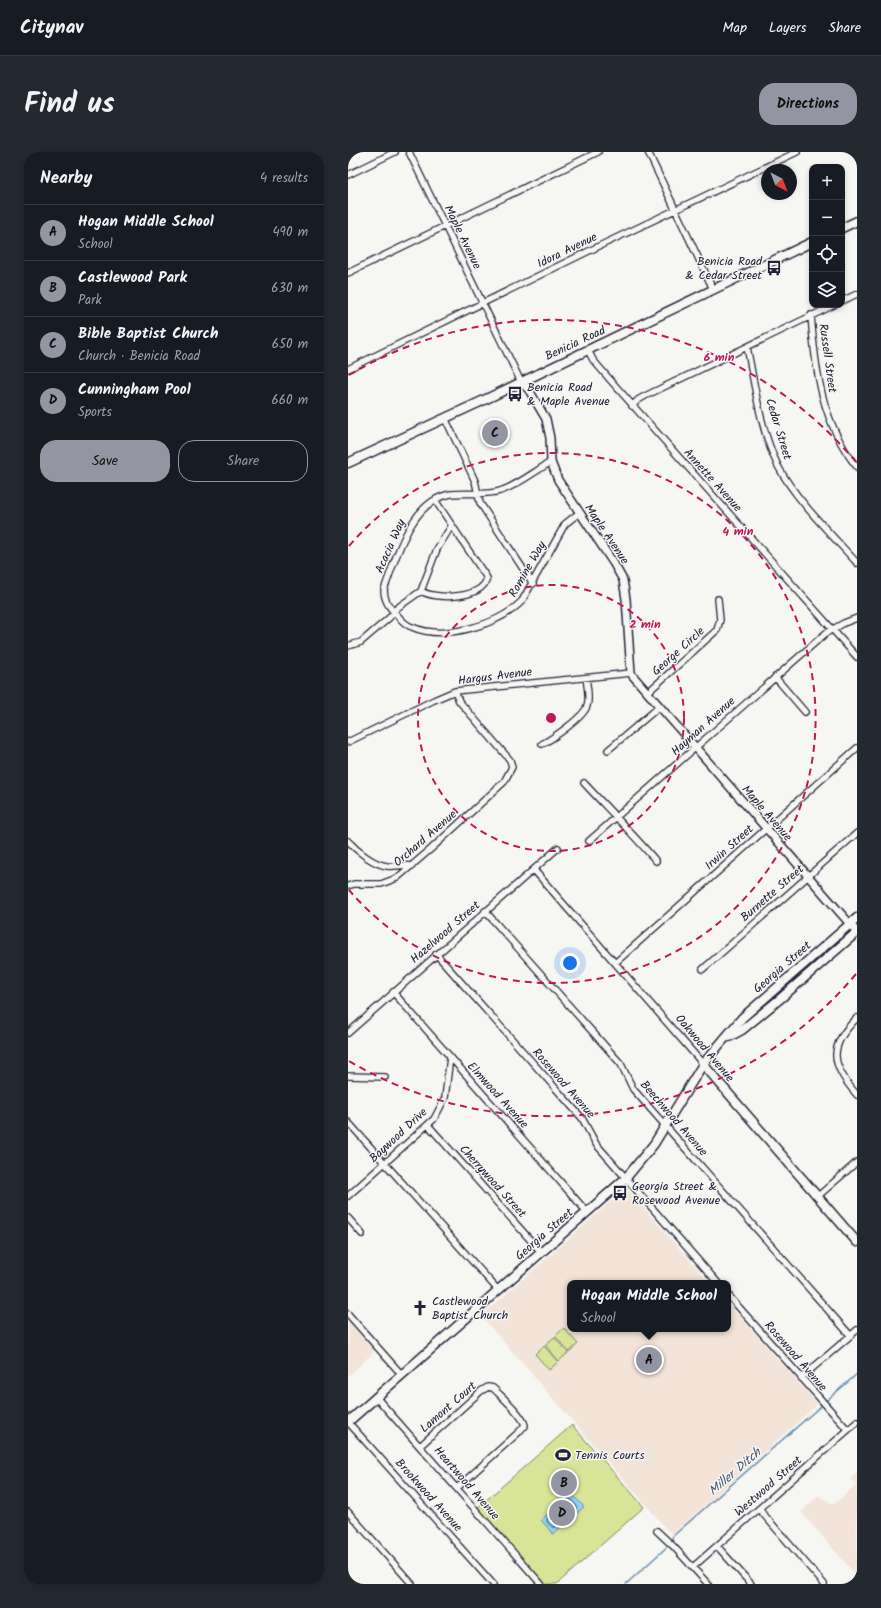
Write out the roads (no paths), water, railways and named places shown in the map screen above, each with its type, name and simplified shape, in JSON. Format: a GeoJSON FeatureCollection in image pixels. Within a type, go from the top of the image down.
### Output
{"type":"FeatureCollection","features":[{"type":"Feature","properties":{"kind":"main road"},"geometry":{"type":"LineString","coordinates":[[845,227],[857,221]]}},
{"type":"Feature","properties":{"kind":"main road","name":"Benicia Road"},"geometry":{"type":"LineString","coordinates":[[348,463],[521,382],[809,243]]}},
{"type":"Feature","properties":{"kind":"main road","name":"Georgia Street"},"geometry":{"type":"LineString","coordinates":[[348,1422],[626,1178],[645,1156],[703,1064],[742,1018],[857,918]]}},
{"type":"Feature","properties":{"kind":"main road","name":"Georgia Street"},"geometry":{"type":"LineString","coordinates":[[726,1038],[742,1030],[857,932]]}},
{"type":"Feature","properties":{"kind":"main road","name":"Oakwood Avenue"},"geometry":{"type":"LineString","coordinates":[[703,1064],[857,1242]]}},
{"type":"Feature","properties":{"kind":"street"},"geometry":{"type":"LineString","coordinates":[[348,175],[395,152]]}},
{"type":"Feature","properties":{"kind":"street","name":"Maple Avenue"},"geometry":{"type":"LineString","coordinates":[[409,152],[521,382],[529,390],[546,419],[550,438],[551,462],[558,480],[623,580],[626,599],[631,673],[659,707],[857,932]]}},
{"type":"Feature","properties":{"kind":"street"},"geometry":{"type":"LineString","coordinates":[[348,273],[598,152]]}},
{"type":"Feature","properties":{"kind":"street"},"geometry":{"type":"LineString","coordinates":[[648,152],[714,289]]}},
{"type":"Feature","properties":{"kind":"street","name":"Idora Avenue"},"geometry":{"type":"LineString","coordinates":[[348,369],[593,249],[676,211],[797,152]]}},
{"type":"Feature","properties":{"kind":"street"},"geometry":{"type":"LineString","coordinates":[[845,300],[857,294]]}},
{"type":"Feature","properties":{"kind":"street"},"geometry":{"type":"LineString","coordinates":[[632,406],[645,396],[827,308]]}},
{"type":"Feature","properties":{"kind":"street","name":"Russell Street"},"geometry":{"type":"LineString","coordinates":[[812,315],[819,383],[823,401],[835,434],[857,467]]}},
{"type":"Feature","properties":{"kind":"street","name":"Cedar Street"},"geometry":{"type":"LineString","coordinates":[[747,347],[762,419],[778,466],[797,495],[857,563]]}},
{"type":"Feature","properties":{"kind":"street","name":"Annette Avenue"},"geometry":{"type":"LineString","coordinates":[[588,350],[593,360],[632,406],[857,657]]}},
{"type":"Feature","properties":{"kind":"street"},"geometry":{"type":"LineString","coordinates":[[445,418],[475,481],[480,503],[533,584]]}},
{"type":"Feature","properties":{"kind":"street","name":"Acacia Way"},"geometry":{"type":"LineString","coordinates":[[393,612],[384,596],[384,590],[412,522],[420,512],[435,500],[450,494],[500,492],[551,462]]}},
{"type":"Feature","properties":{"kind":"street"},"geometry":{"type":"LineString","coordinates":[[421,591],[433,596],[448,597],[478,590],[486,583],[487,578],[435,500]]}},
{"type":"Feature","properties":{"kind":"street","name":"Romine Way"},"geometry":{"type":"LineString","coordinates":[[393,612],[404,623],[413,628],[440,632],[462,630],[484,624],[510,613],[522,601],[533,584],[565,524],[580,513]]}},
{"type":"Feature","properties":{"kind":"street"},"geometry":{"type":"LineString","coordinates":[[348,646],[361,642],[389,618],[393,612],[421,591],[437,549],[452,525]]}},
{"type":"Feature","properties":{"kind":"street","name":"George Circle"},"geometry":{"type":"LineString","coordinates":[[647,693],[717,630],[720,620],[718,599]]}},
{"type":"Feature","properties":{"kind":"street","name":"Hayman Avenue"},"geometry":{"type":"LineString","coordinates":[[590,841],[615,817],[775,677],[832,630],[857,618]]}},
{"type":"Feature","properties":{"kind":"street","name":"Hargus Avenue"},"geometry":{"type":"LineString","coordinates":[[348,742],[455,691],[631,673]]}},
{"type":"Feature","properties":{"kind":"street"},"geometry":{"type":"LineString","coordinates":[[775,677],[805,712]]}},
{"type":"Feature","properties":{"kind":"street"},"geometry":{"type":"LineString","coordinates":[[542,744],[552,739],[586,708],[588,698],[586,678]]}},
{"type":"Feature","properties":{"kind":"street","name":"Orchard Avenue"},"geometry":{"type":"LineString","coordinates":[[348,886],[354,884],[381,884],[397,878],[504,782],[510,772],[510,760],[459,701],[455,691]]}},
{"type":"Feature","properties":{"kind":"street"},"geometry":{"type":"LineString","coordinates":[[608,750],[659,707]]}},
{"type":"Feature","properties":{"kind":"street","name":"Irwin Street"},"geometry":{"type":"LineString","coordinates":[[615,963],[857,748]]}},
{"type":"Feature","properties":{"kind":"street"},"geometry":{"type":"LineString","coordinates":[[584,783],[615,817],[622,822],[656,861]]}},
{"type":"Feature","properties":{"kind":"street","name":"Burnette Street"},"geometry":{"type":"LineString","coordinates":[[702,969],[857,833]]}},
{"type":"Feature","properties":{"kind":"street"},"geometry":{"type":"LineString","coordinates":[[348,841],[354,847],[380,864],[393,866],[406,864],[412,866]]}},
{"type":"Feature","properties":{"kind":"street","name":"Hazelwood Street"},"geometry":{"type":"LineString","coordinates":[[348,1033],[558,848]]}},
{"type":"Feature","properties":{"kind":"street","name":"Oakwood Avenue"},"geometry":{"type":"LineString","coordinates":[[534,870],[703,1064]]}},
{"type":"Feature","properties":{"kind":"street","name":"Beechwood Avenue"},"geometry":{"type":"LineString","coordinates":[[485,911],[621,1064],[633,1089],[850,1336]]}},
{"type":"Feature","properties":{"kind":"street","name":"Rosewood Avenue"},"geometry":{"type":"LineString","coordinates":[[436,954],[582,1118],[596,1144],[715,1280]]}},
{"type":"Feature","properties":{"kind":"street","name":"Elmwood Avenue"},"geometry":{"type":"LineString","coordinates":[[393,992],[587,1212]]}},
{"type":"Feature","properties":{"kind":"street"},"geometry":{"type":"LineString","coordinates":[[857,1018],[845,1030],[838,1043],[836,1053],[838,1068],[847,1083],[857,1095]]}},
{"type":"Feature","properties":{"kind":"street","name":"Baywood Drive"},"geometry":{"type":"LineString","coordinates":[[348,1196],[434,1119],[445,1098],[450,1057]]}},
{"type":"Feature","properties":{"kind":"street"},"geometry":{"type":"LineString","coordinates":[[348,1076],[385,1077]]}},
{"type":"Feature","properties":{"kind":"street"},"geometry":{"type":"LineString","coordinates":[[348,1122],[498,1290]]}},
{"type":"Feature","properties":{"kind":"street","name":"Cherrywood Street"},"geometry":{"type":"LineString","coordinates":[[428,1124],[541,1252]]}},
{"type":"Feature","properties":{"kind":"street"},"geometry":{"type":"LineString","coordinates":[[817,1197],[857,1162]]}},
{"type":"Feature","properties":{"kind":"street"},"geometry":{"type":"LineString","coordinates":[[348,1218],[362,1234]]}},
{"type":"Feature","properties":{"kind":"street","name":"Rosewood Avenue"},"geometry":{"type":"LineString","coordinates":[[731,1298],[848,1430]]}},
{"type":"Feature","properties":{"kind":"street"},"geometry":{"type":"LineString","coordinates":[[348,1314],[402,1375]]}},
{"type":"Feature","properties":{"kind":"street"},"geometry":{"type":"LineString","coordinates":[[801,1378],[857,1330]]}},
{"type":"Feature","properties":{"kind":"street","name":"Lamont Court"},"geometry":{"type":"LineString","coordinates":[[420,1446],[488,1387],[493,1388],[524,1420],[525,1425],[519,1432],[457,1488]]}},
{"type":"Feature","properties":{"kind":"street","name":"Heartwood Avenue"},"geometry":{"type":"LineString","coordinates":[[376,1397],[541,1584]]}},
{"type":"Feature","properties":{"kind":"street","name":"Brookwood Avenue"},"geometry":{"type":"LineString","coordinates":[[348,1422],[493,1584]]}},
{"type":"Feature","properties":{"kind":"street","name":"Westwood Street"},"geometry":{"type":"LineString","coordinates":[[693,1567],[857,1422]]}},
{"type":"Feature","properties":{"kind":"street"},"geometry":{"type":"LineString","coordinates":[[759,1509],[824,1584]]}},
{"type":"Feature","properties":{"kind":"street"},"geometry":{"type":"LineString","coordinates":[[348,1512],[412,1584]]}},
{"type":"Feature","properties":{"kind":"street"},"geometry":{"type":"LineString","coordinates":[[658,1531],[708,1584]]}},
{"type":"Feature","properties":{"kind":"street"},"geometry":{"type":"LineString","coordinates":[[717,1546],[751,1584]]}},
{"type":"Feature","properties":{"kind":"water"},"geometry":{"type":"Polygon","coordinates":[[[571,1493],[584,1507],[553,1534],[541,1520],[571,1493]]]}},
{"type":"Feature","properties":{"kind":"waterway","name":"Miller Ditch"},"geometry":{"type":"LineString","coordinates":[[826,1401],[857,1374]]}},
{"type":"Feature","properties":{"kind":"waterway","name":"Miller Ditch"},"geometry":{"type":"LineString","coordinates":[[671,1542],[673,1536],[823,1404]]}},
{"type":"Feature","properties":{"kind":"waterway","name":"Miller Ditch"},"geometry":{"type":"LineString","coordinates":[[626,1584],[669,1545]]}},
{"type":"Feature","properties":{"kind":"place","name":"Benicia Road & Cedar Street"},"geometry":{"type":"Point","coordinates":[774,268]}},
{"type":"Feature","properties":{"kind":"place","name":"Benicia Road & Maple Avenue"},"geometry":{"type":"Point","coordinates":[515,394]}},
{"type":"Feature","properties":{"kind":"place","name":"Bible Baptist Church"},"geometry":{"type":"Point","coordinates":[495,433]}},
{"type":"Feature","properties":{"kind":"place","name":"Georgia Street & Rosewood Avenue"},"geometry":{"type":"Point","coordinates":[620,1193]}},
{"type":"Feature","properties":{"kind":"place","name":"Castlewood Baptist Church"},"geometry":{"type":"Point","coordinates":[420,1308]}},
{"type":"Feature","properties":{"kind":"place","name":"Hogan Middle School"},"geometry":{"type":"Point","coordinates":[649,1360]}},
{"type":"Feature","properties":{"kind":"place","name":"Tennis Courts"},"geometry":{"type":"Point","coordinates":[563,1455]}},
{"type":"Feature","properties":{"kind":"place","name":"Castlewood Park"},"geometry":{"type":"Point","coordinates":[564,1483]}},
{"type":"Feature","properties":{"kind":"place","name":"Cunningham Pool"},"geometry":{"type":"Point","coordinates":[562,1513]}}]}
